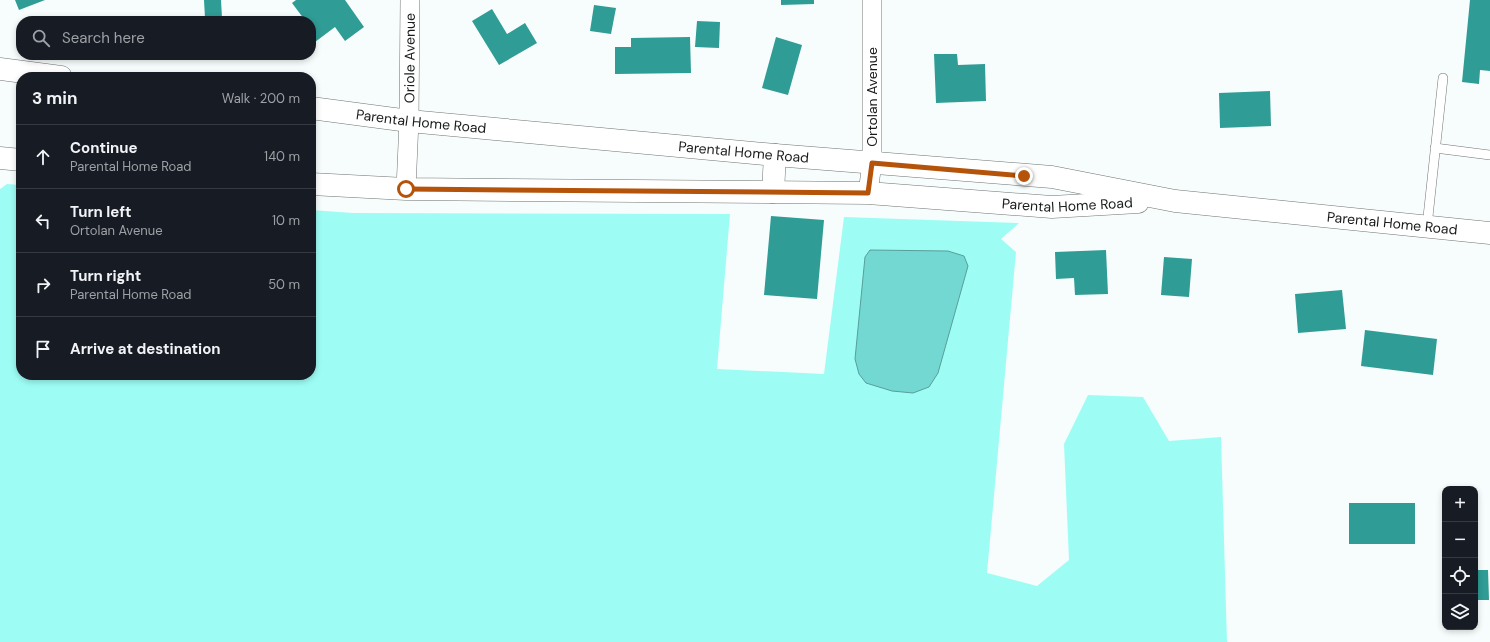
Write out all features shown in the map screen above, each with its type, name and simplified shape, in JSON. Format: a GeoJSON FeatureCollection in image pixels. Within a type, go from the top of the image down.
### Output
{"type":"FeatureCollection","features":[{"type":"Feature","properties":{"kind":"main road"},"geometry":{"type":"LineString","coordinates":[[0,69],[23,72]]}},
{"type":"Feature","properties":{"kind":"main road","name":"Parental Home Road"},"geometry":{"type":"LineString","coordinates":[[316,109],[409,120],[776,155],[1052,178],[1175,201],[1490,233]]}},
{"type":"Feature","properties":{"kind":"main road"},"geometry":{"type":"LineString","coordinates":[[773,192],[776,155]]}},
{"type":"Feature","properties":{"kind":"main road"},"geometry":{"type":"LineString","coordinates":[[0,158],[16,160]]}},
{"type":"Feature","properties":{"kind":"main road","name":"Parental Home Road"},"geometry":{"type":"LineString","coordinates":[[316,184],[406,189],[868,193],[1052,207],[1175,201]]}},
{"type":"Feature","properties":{"kind":"street","name":"Oriole Avenue"},"geometry":{"type":"LineString","coordinates":[[406,189],[409,120],[410,0]]}},
{"type":"Feature","properties":{"kind":"street","name":"Ortolan Avenue"},"geometry":{"type":"LineString","coordinates":[[868,193],[872,163],[872,0]]}},
{"type":"Feature","properties":{"kind":"lane"},"geometry":{"type":"LineString","coordinates":[[1427,226],[1443,78]]}},
{"type":"Feature","properties":{"kind":"lane"},"geometry":{"type":"LineString","coordinates":[[1435,148],[1490,155]]}},
{"type":"Feature","properties":{"kind":"shaded area"},"geometry":{"type":"Polygon","coordinates":[[[7,184],[16,185],[16,380],[316,380],[316,210],[353,213],[730,214],[717,369],[824,374],[844,217],[1019,223],[1001,239],[1016,252],[987,573],[1037,586],[1069,560],[1064,444],[1088,395],[1143,397],[1169,441],[1221,437],[1227,642],[0,642],[0,189],[7,184]]]}},
{"type":"Feature","properties":{"kind":"shaded area"},"geometry":{"type":"Polygon","coordinates":[[[870,250],[948,251],[964,256],[968,266],[938,373],[929,387],[913,393],[892,391],[866,383],[859,374],[855,359],[865,257],[870,250]]]}},
{"type":"Feature","properties":{"kind":"building"},"geometry":{"type":"Polygon","coordinates":[[[15,0],[45,0],[19,10],[15,0]]]}},
{"type":"Feature","properties":{"kind":"building"},"geometry":{"type":"Polygon","coordinates":[[[204,0],[221,0],[222,16],[205,16],[204,0]]]}},
{"type":"Feature","properties":{"kind":"building"},"geometry":{"type":"Polygon","coordinates":[[[296,0],[345,0],[364,27],[345,41],[335,27],[316,41],[316,16],[302,16],[292,3],[296,0]]]}},
{"type":"Feature","properties":{"kind":"building"},"geometry":{"type":"Polygon","coordinates":[[[781,0],[814,0],[814,4],[781,5],[781,0]]]}},
{"type":"Feature","properties":{"kind":"building"},"geometry":{"type":"Polygon","coordinates":[[[1470,0],[1490,0],[1490,71],[1480,70],[1479,84],[1462,82],[1470,0]]]}},
{"type":"Feature","properties":{"kind":"building"},"geometry":{"type":"Polygon","coordinates":[[[594,5],[616,8],[611,34],[590,31],[594,5]]]}},
{"type":"Feature","properties":{"kind":"building"},"geometry":{"type":"Polygon","coordinates":[[[492,9],[507,34],[525,23],[537,43],[499,65],[472,21],[492,9]]]}},
{"type":"Feature","properties":{"kind":"building"},"geometry":{"type":"Polygon","coordinates":[[[697,21],[720,22],[719,48],[695,47],[697,21]]]}},
{"type":"Feature","properties":{"kind":"building"},"geometry":{"type":"Polygon","coordinates":[[[690,37],[691,73],[615,74],[615,47],[631,47],[631,38],[690,37]]]}},
{"type":"Feature","properties":{"kind":"building"},"geometry":{"type":"Polygon","coordinates":[[[776,37],[802,45],[788,95],[762,88],[776,37]]]}},
{"type":"Feature","properties":{"kind":"building"},"geometry":{"type":"Polygon","coordinates":[[[934,54],[957,54],[958,65],[985,64],[986,101],[936,103],[934,54]]]}},
{"type":"Feature","properties":{"kind":"building"},"geometry":{"type":"Polygon","coordinates":[[[1270,91],[1271,126],[1220,128],[1219,93],[1270,91]]]}},
{"type":"Feature","properties":{"kind":"building"},"geometry":{"type":"Polygon","coordinates":[[[771,216],[824,220],[817,299],[764,295],[771,216]]]}},
{"type":"Feature","properties":{"kind":"building"},"geometry":{"type":"Polygon","coordinates":[[[1106,250],[1108,294],[1075,295],[1074,278],[1056,279],[1055,252],[1106,250]]]}},
{"type":"Feature","properties":{"kind":"building"},"geometry":{"type":"Polygon","coordinates":[[[1164,257],[1192,259],[1189,297],[1161,295],[1164,257]]]}},
{"type":"Feature","properties":{"kind":"building"},"geometry":{"type":"Polygon","coordinates":[[[1342,290],[1346,329],[1298,333],[1295,294],[1342,290]]]}},
{"type":"Feature","properties":{"kind":"building"},"geometry":{"type":"Polygon","coordinates":[[[1365,330],[1437,339],[1433,375],[1361,366],[1365,330]]]}},
{"type":"Feature","properties":{"kind":"building"},"geometry":{"type":"Polygon","coordinates":[[[1349,503],[1415,503],[1415,544],[1349,544],[1349,503]]]}},
{"type":"Feature","properties":{"kind":"building"},"geometry":{"type":"Polygon","coordinates":[[[1478,570],[1488,570],[1489,600],[1478,600],[1478,570]]]}},
{"type":"Feature","properties":{"kind":"route"},"geometry":{"type":"LineString","coordinates":[[406,189],[868,193],[872,163],[1024,176]]}}]}
